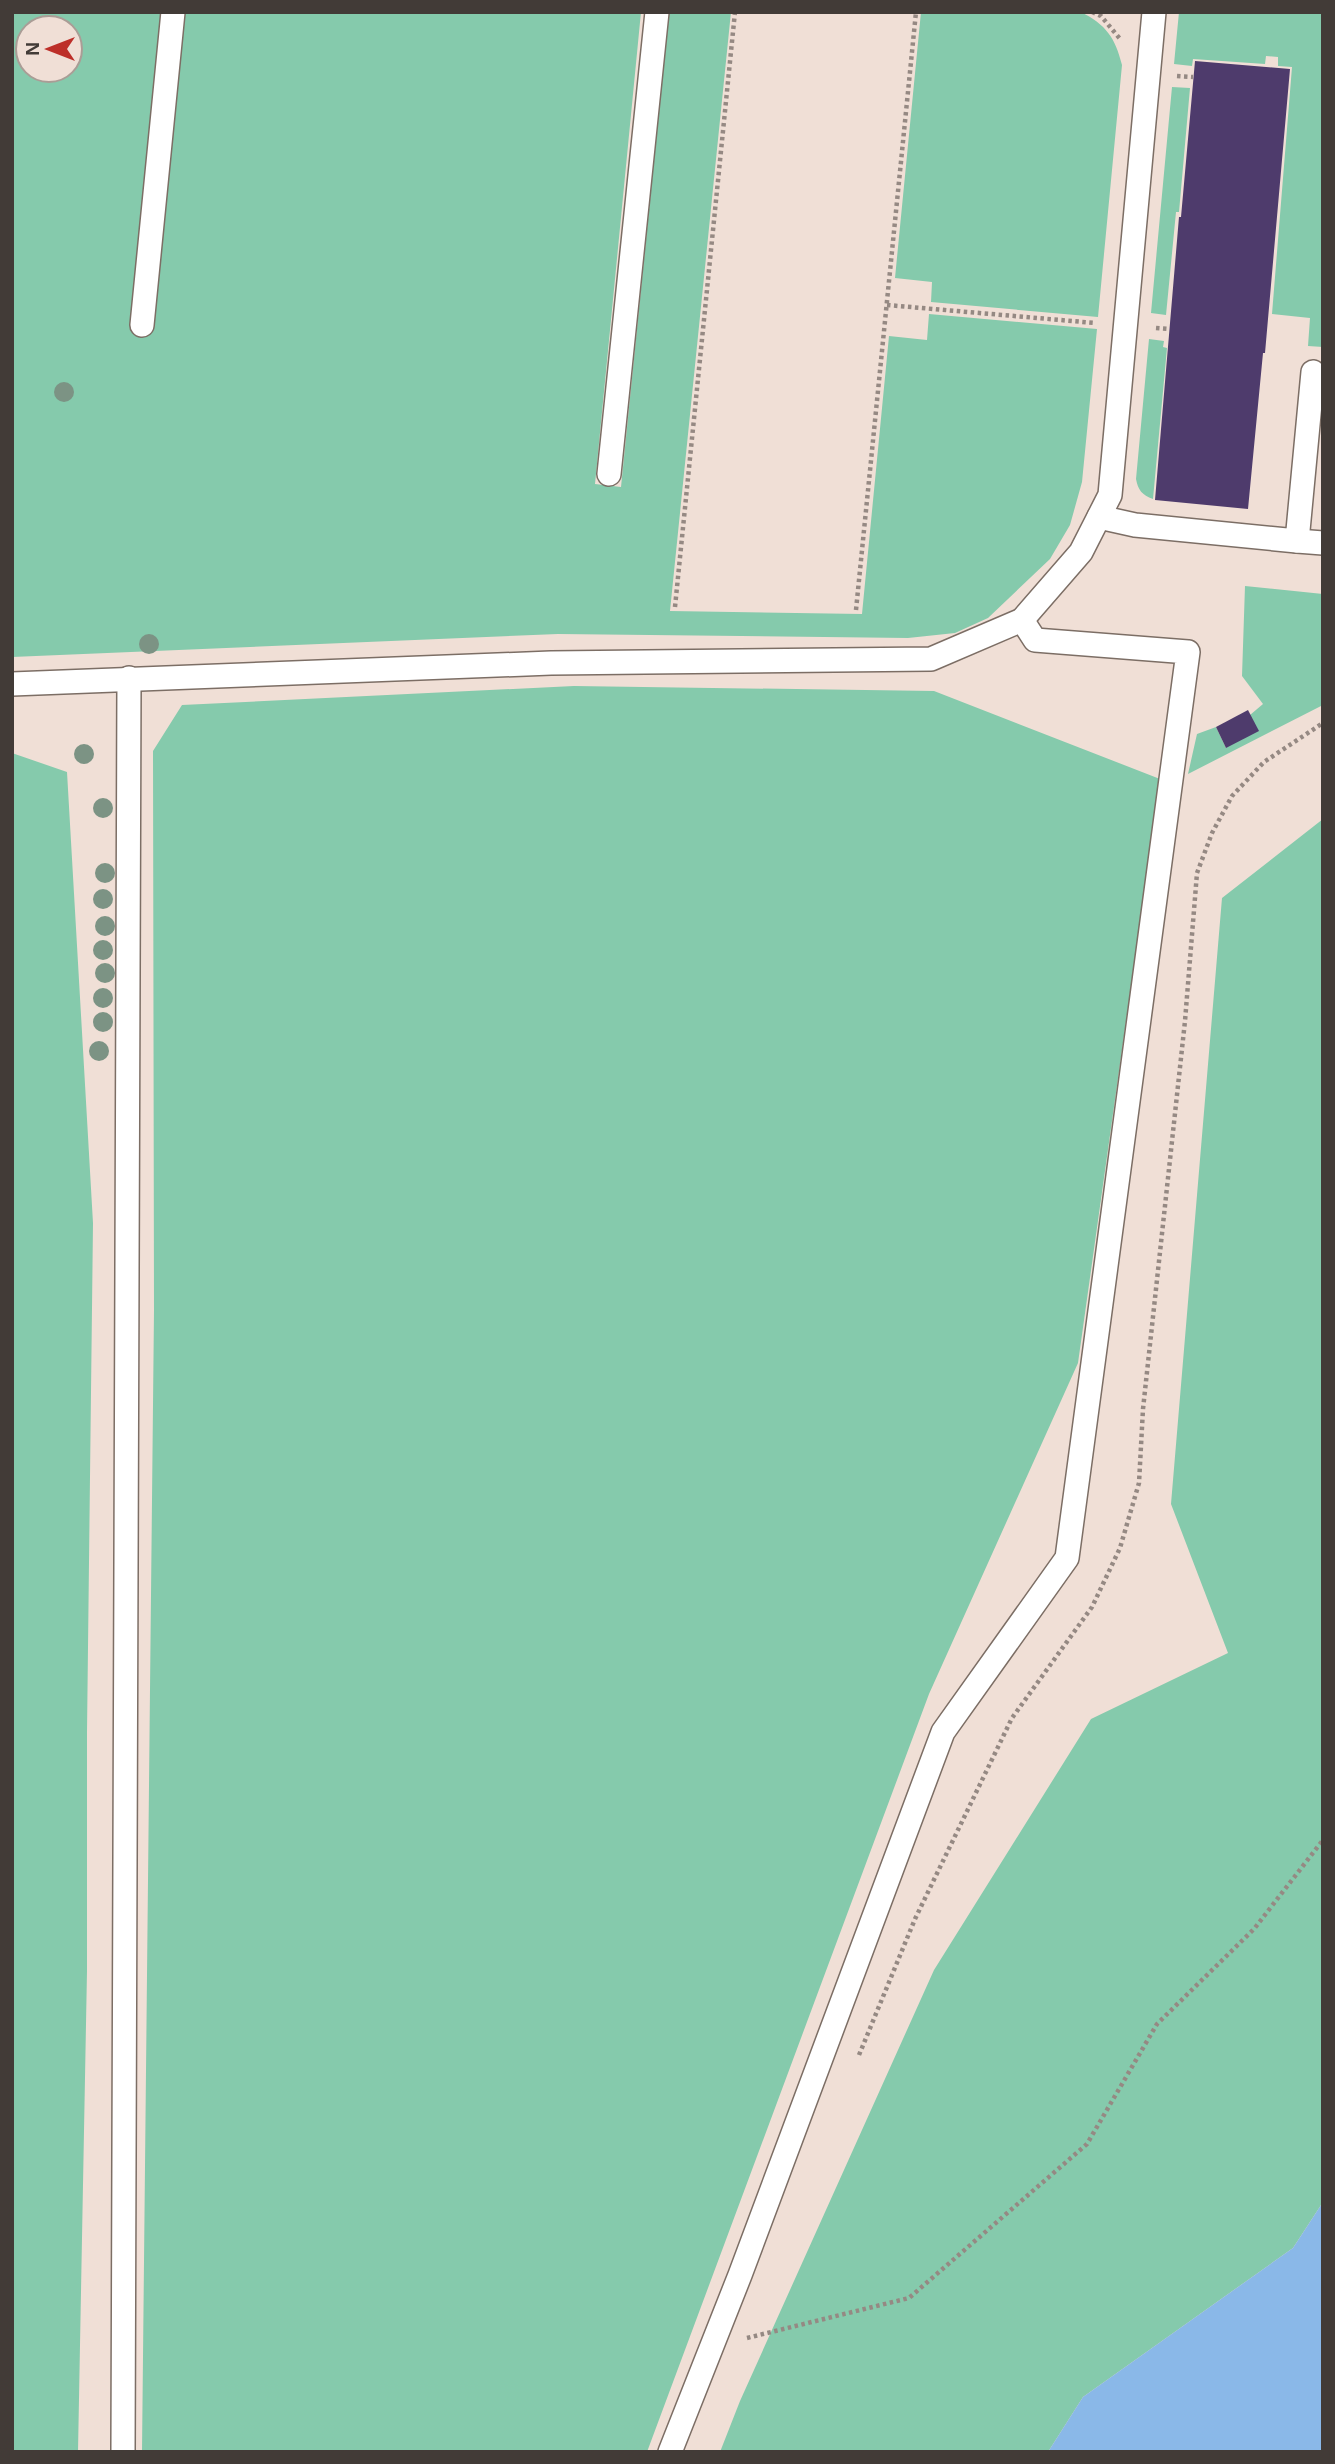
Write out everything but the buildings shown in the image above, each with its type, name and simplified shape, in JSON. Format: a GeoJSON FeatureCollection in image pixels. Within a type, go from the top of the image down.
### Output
{"type":"FeatureCollection","features":[{"type":"Feature","properties":{"kind":"lane"},"geometry":{"type":"LineString","coordinates":[[142,325],[173,12]]}},
{"type":"Feature","properties":{"kind":"lane"},"geometry":{"type":"LineString","coordinates":[[609,474],[657,12]]}},
{"type":"Feature","properties":{"kind":"lane"},"geometry":{"type":"LineString","coordinates":[[12,684],[551,663],[931,659],[1022,620],[1081,552],[1110,495],[1154,12]]}},
{"type":"Feature","properties":{"kind":"lane"},"geometry":{"type":"LineString","coordinates":[[1297,541],[1313,372]]}},
{"type":"Feature","properties":{"kind":"lane"},"geometry":{"type":"LineString","coordinates":[[1099,517],[1135,525],[1323,543]]}},
{"type":"Feature","properties":{"kind":"lane"},"geometry":{"type":"LineString","coordinates":[[670,2452],[740,2275],[943,1732],[1067,1558],[1188,652],[1035,640],[1022,620]]}},
{"type":"Feature","properties":{"kind":"lane"},"geometry":{"type":"LineString","coordinates":[[123,2452],[129,678]]}},
{"type":"Feature","properties":{"kind":"path"},"geometry":{"type":"LineString","coordinates":[[676,607],[736,12]]}},
{"type":"Feature","properties":{"kind":"path"},"geometry":{"type":"LineString","coordinates":[[856,610],[916,12]]}},
{"type":"Feature","properties":{"kind":"path"},"geometry":{"type":"LineString","coordinates":[[1180,76],[1194,77]]}},
{"type":"Feature","properties":{"kind":"path"},"geometry":{"type":"LineString","coordinates":[[887,305],[1101,323]]}},
{"type":"Feature","properties":{"kind":"path"},"geometry":{"type":"LineString","coordinates":[[1155,328],[1169,329]]}},
{"type":"Feature","properties":{"kind":"path"},"geometry":{"type":"LineString","coordinates":[[741,2339],[909,2298],[930,2280],[1087,2144],[1157,2024],[1254,1929],[1323,1840]]}},
{"type":"Feature","properties":{"kind":"green space"},"geometry":{"type":"Polygon","coordinates":[[[12,12],[641,12],[595,484],[621,487],[669,12],[731,12],[670,611],[862,614],[889,336],[927,340],[929,314],[1097,329],[1082,482],[1070,525],[1050,559],[988,618],[955,633],[908,638],[558,634],[12,657],[12,12]]]}},
{"type":"Feature","properties":{"kind":"green space"},"geometry":{"type":"Polygon","coordinates":[[[921,12],[1081,12],[1103,27],[1113,39],[1122,65],[1098,317],[931,302],[932,282],[895,278],[921,12]]]}},
{"type":"Feature","properties":{"kind":"green space"},"geometry":{"type":"Polygon","coordinates":[[[1179,12],[1323,12],[1323,347],[1308,346],[1310,318],[1272,314],[1292,67],[1278,66],[1278,57],[1266,56],[1265,64],[1193,59],[1192,66],[1174,64],[1179,12]]]}},
{"type":"Feature","properties":{"kind":"green space"},"geometry":{"type":"Polygon","coordinates":[[[1172,87],[1190,88],[1166,315],[1151,313],[1172,87]]]}},
{"type":"Feature","properties":{"kind":"green space"},"geometry":{"type":"Polygon","coordinates":[[[1149,339],[1164,341],[1163,347],[1167,348],[1153,499],[1141,492],[1136,479],[1149,339]]]}},
{"type":"Feature","properties":{"kind":"green space"},"geometry":{"type":"Polygon","coordinates":[[[1245,586],[1323,594],[1323,705],[1188,774],[1197,734],[1216,727],[1226,748],[1250,715],[1263,704],[1242,676],[1245,586]]]}},
{"type":"Feature","properties":{"kind":"green space"},"geometry":{"type":"Polygon","coordinates":[[[574,686],[934,691],[1160,779],[1078,1363],[929,1694],[647,2452],[142,2452],[154,1310],[153,751],[182,705],[574,686]]]}},
{"type":"Feature","properties":{"kind":"green space"},"geometry":{"type":"Polygon","coordinates":[[[12,753],[67,772],[93,1223],[87,1971],[78,2452],[12,2452],[12,753]]]}},
{"type":"Feature","properties":{"kind":"green space"},"geometry":{"type":"Polygon","coordinates":[[[1323,819],[1323,2202],[1293,2248],[1083,2397],[1048,2452],[720,2452],[740,2401],[934,1970],[1091,1719],[1228,1653],[1171,1504],[1222,898],[1323,819]]]}},
{"type":"Feature","properties":{"kind":"water"},"geometry":{"type":"Polygon","coordinates":[[[1323,2202],[1323,2452],[1048,2452],[1083,2397],[1293,2248],[1323,2202]]]}}]}
